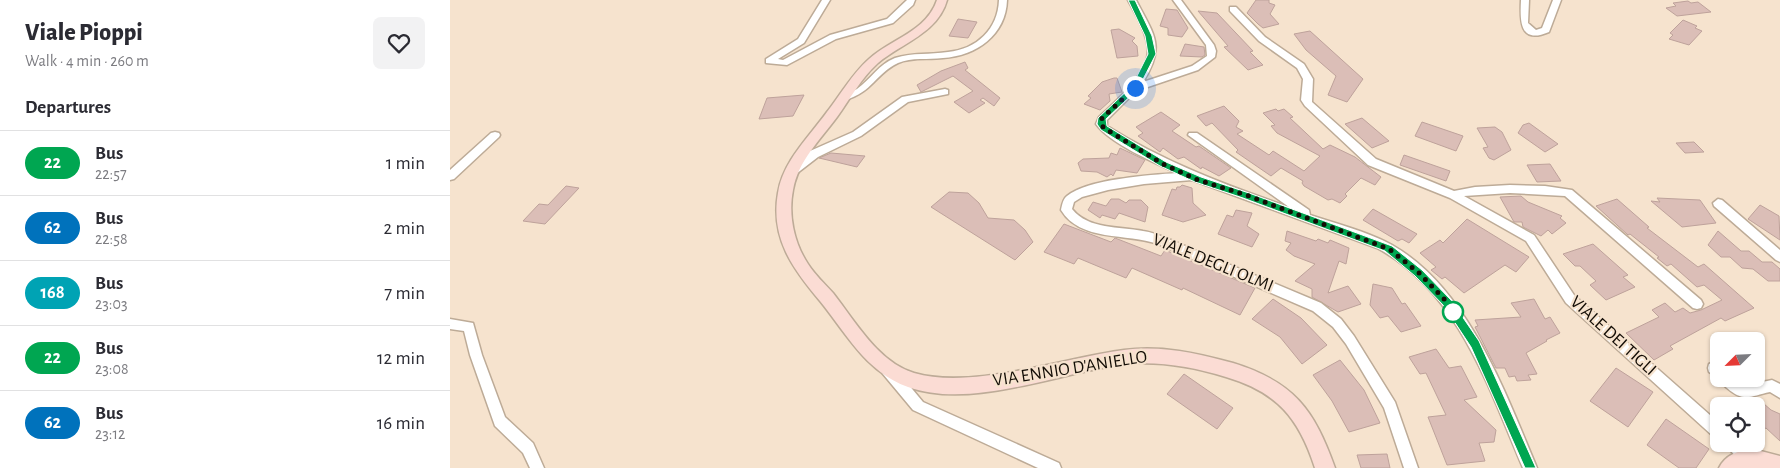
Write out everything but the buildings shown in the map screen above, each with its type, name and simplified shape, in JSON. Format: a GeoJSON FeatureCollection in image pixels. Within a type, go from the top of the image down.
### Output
{"type":"FeatureCollection","features":[{"type":"Feature","properties":{"kind":"street"},"geometry":{"type":"LineString","coordinates":[[826,0],[800,41],[768,61],[784,63],[833,37],[890,21],[910,3],[910,0]]}},
{"type":"Feature","properties":{"kind":"street"},"geometry":{"type":"LineString","coordinates":[[942,0],[940,9],[932,21],[874,61],[853,83],[845,97],[798,159],[790,172],[786,187],[784,220],[790,241],[801,267],[864,345],[918,406],[1054,468]]}},
{"type":"Feature","properties":{"kind":"street"},"geometry":{"type":"LineString","coordinates":[[845,97],[855,96],[864,90],[882,69],[896,61],[914,56],[956,54],[981,43],[997,26],[1002,16],[1004,0]]}},
{"type":"Feature","properties":{"kind":"street"},"geometry":{"type":"LineString","coordinates":[[1132,0],[1152,45],[1152,54],[1135,88],[1102,118],[1101,124],[1104,128],[1163,164],[1198,180],[1319,222],[1389,249],[1419,273],[1448,303],[1475,345],[1530,468]]}},
{"type":"Feature","properties":{"kind":"street"},"geometry":{"type":"LineString","coordinates":[[1135,88],[1195,68],[1211,57],[1210,45],[1178,0]]}},
{"type":"Feature","properties":{"kind":"street"},"geometry":{"type":"LineString","coordinates":[[1525,0],[1524,23],[1531,31],[1537,32],[1546,30],[1557,0]]}},
{"type":"Feature","properties":{"kind":"street","name":"VIALE DEI TIGLI"},"geometry":{"type":"LineString","coordinates":[[1233,9],[1262,39],[1301,66],[1308,79],[1306,100],[1308,104],[1366,158],[1380,166],[1454,195],[1530,238],[1570,299],[1710,424]]}},
{"type":"Feature","properties":{"kind":"street"},"geometry":{"type":"LineString","coordinates":[[790,172],[814,154],[857,134],[905,99],[945,92]]}},
{"type":"Feature","properties":{"kind":"street"},"geometry":{"type":"LineString","coordinates":[[450,176],[494,135]]}},
{"type":"Feature","properties":{"kind":"street"},"geometry":{"type":"LineString","coordinates":[[1193,135],[1319,222]]}},
{"type":"Feature","properties":{"kind":"street","name":"VIALE DEGLI OLMI"},"geometry":{"type":"LineString","coordinates":[[1198,180],[1177,177],[1082,191],[1069,200],[1066,210],[1070,216],[1083,225],[1162,240],[1317,307],[1337,323],[1350,340],[1390,406],[1411,468]]}},
{"type":"Feature","properties":{"kind":"street"},"geometry":{"type":"LineString","coordinates":[[1454,195],[1468,190],[1548,190],[1568,193],[1697,304]]}},
{"type":"Feature","properties":{"kind":"street"},"geometry":{"type":"LineString","coordinates":[[1718,203],[1780,256]]}},
{"type":"Feature","properties":{"kind":"street"},"geometry":{"type":"LineString","coordinates":[[450,324],[469,327],[476,355],[500,421],[528,448],[537,468]]}},
{"type":"Feature","properties":{"kind":"street","name":"VIA ENNIO D'ANIELLO"},"geometry":{"type":"LineString","coordinates":[[887,369],[913,380],[936,384],[961,384],[1124,357],[1179,356],[1240,373],[1265,384],[1288,400],[1306,426],[1325,468]]}},
{"type":"Feature","properties":{"kind":"street"},"geometry":{"type":"LineString","coordinates":[[1765,387],[1772,386],[1780,392]]}},
{"type":"Feature","properties":{"kind":"street"},"geometry":{"type":"LineString","coordinates":[[1736,388],[1741,392],[1762,388]]}},
{"type":"Feature","properties":{"kind":"street"},"geometry":{"type":"LineString","coordinates":[[1743,452],[1750,458]]}},
{"type":"Feature","properties":{"kind":"street"},"geometry":{"type":"LineString","coordinates":[[1729,468],[1732,464],[1750,458],[1762,459],[1780,466]]}},
{"type":"Feature","properties":{"kind":"bus line","name":"22"},"geometry":{"type":"LineString","coordinates":[[1132,0],[1149,36],[1152,54],[1135,88],[1102,118],[1101,124],[1104,128],[1163,164],[1198,180],[1246,195],[1389,249],[1419,273],[1448,303],[1475,345],[1530,468]]}},
{"type":"Feature","properties":{"kind":"route"},"geometry":{"type":"LineString","coordinates":[[1135,88],[1102,118],[1101,124],[1104,128],[1163,164],[1198,180],[1246,195],[1389,249],[1419,273],[1448,303],[1457,317],[1453,312]]}}]}
